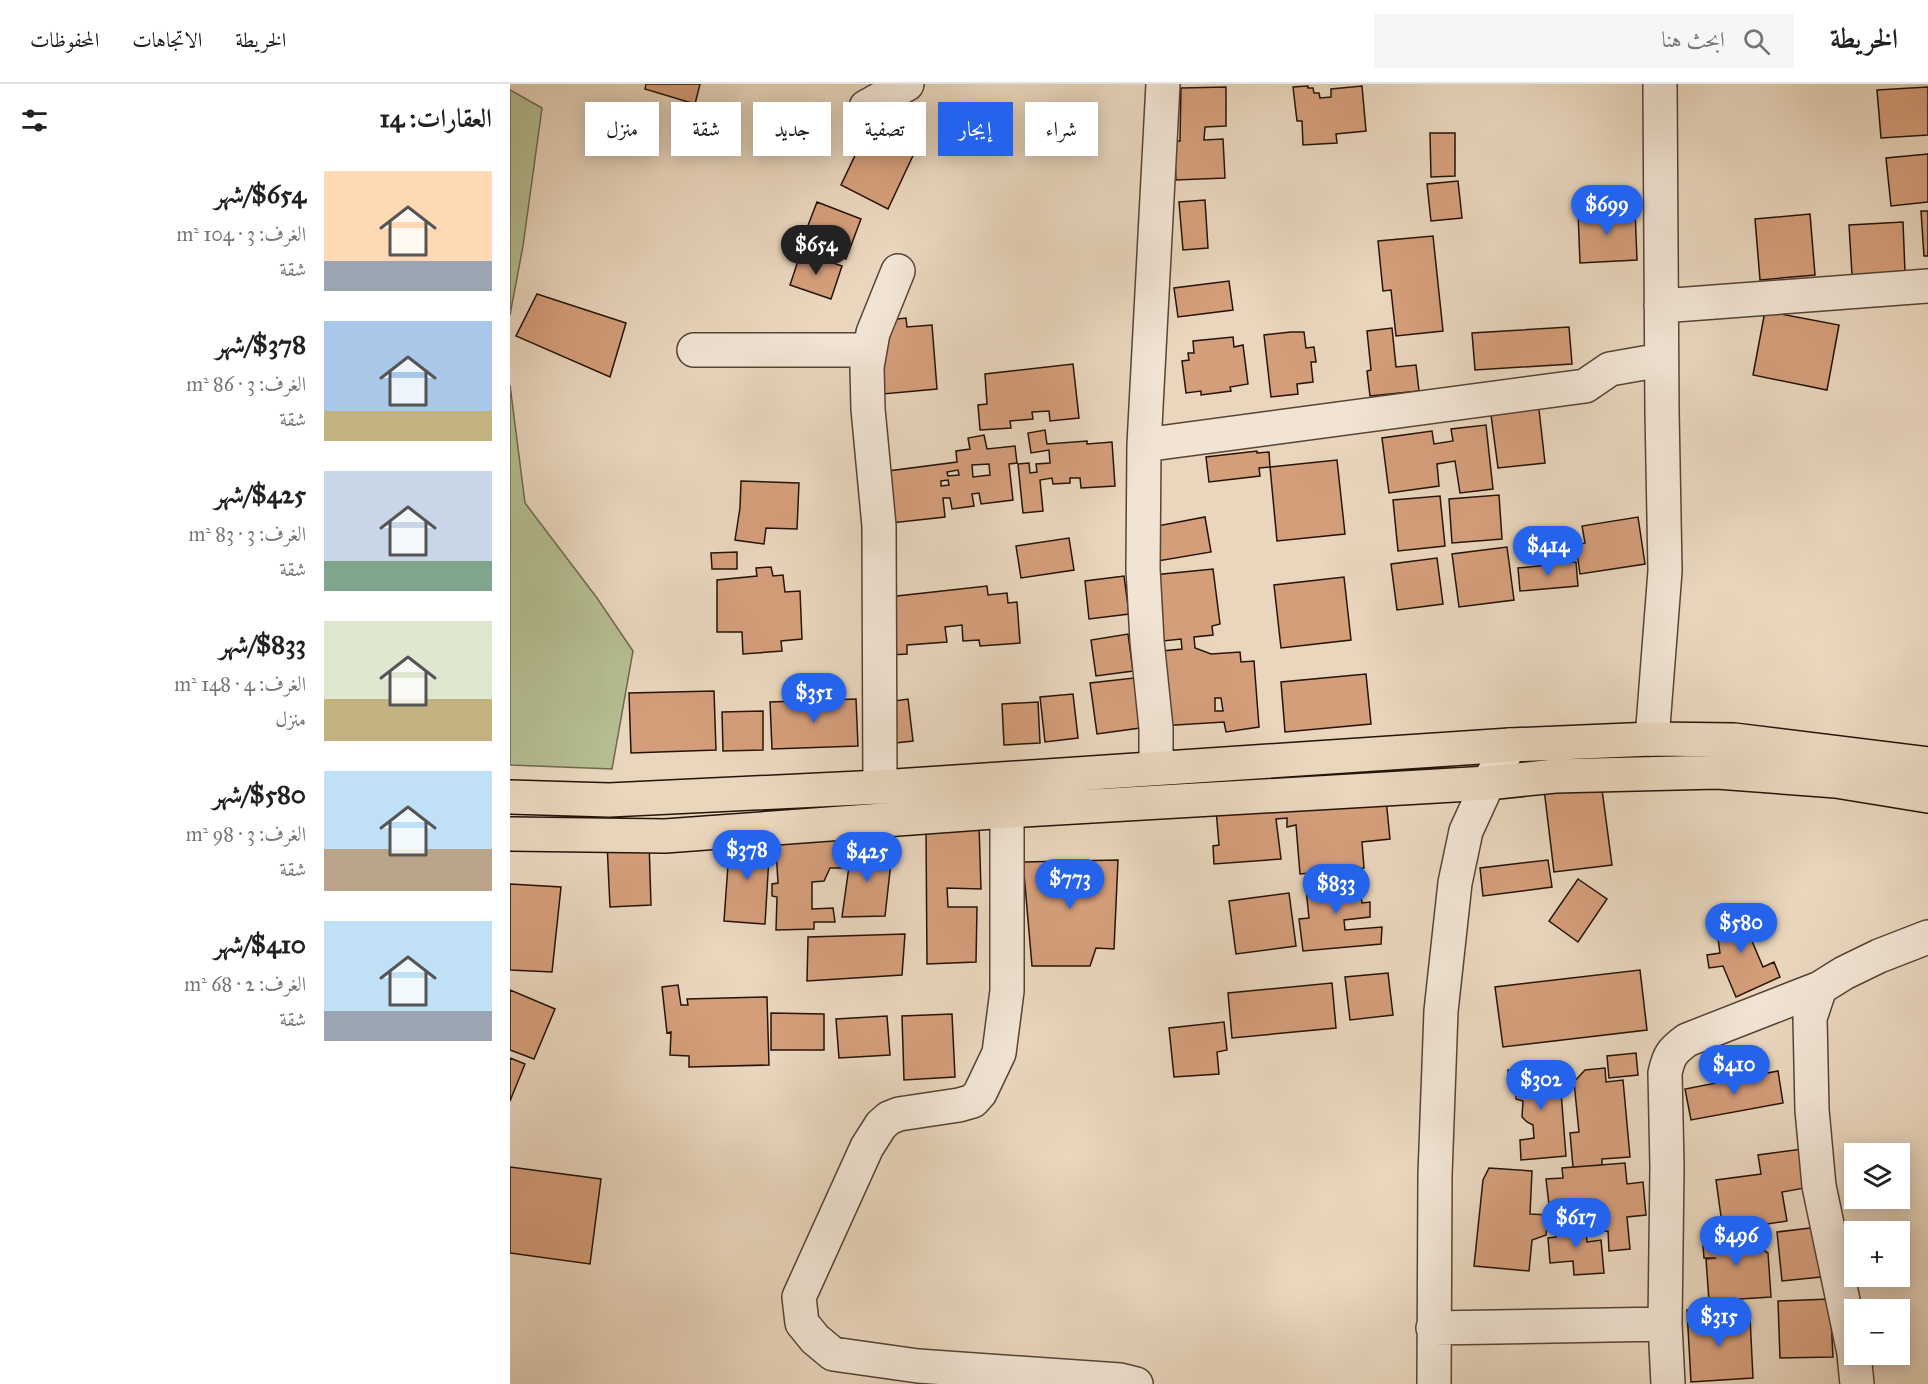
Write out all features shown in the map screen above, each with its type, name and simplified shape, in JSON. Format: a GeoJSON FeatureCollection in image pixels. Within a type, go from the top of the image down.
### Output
{"type":"FeatureCollection","features":[{"type":"Feature","properties":{"kind":"main road"},"geometry":{"type":"LineString","coordinates":[[510,797],[609,800],[880,787],[1510,745],[1652,739],[1734,740],[1928,764]]}},
{"type":"Feature","properties":{"kind":"main road"},"geometry":{"type":"LineString","coordinates":[[510,834],[665,836],[1007,811],[1488,783],[1555,776],[1717,772],[1836,781],[1928,796]]}},
{"type":"Feature","properties":{"kind":"street"},"geometry":{"type":"LineString","coordinates":[[875,102],[907,84]]}},
{"type":"Feature","properties":{"kind":"street"},"geometry":{"type":"LineString","coordinates":[[1156,768],[1156,728],[1143,568],[1144,445],[1163,84]]}},
{"type":"Feature","properties":{"kind":"street"},"geometry":{"type":"LineString","coordinates":[[1652,739],[1665,571],[1661,360],[1660,84]]}},
{"type":"Feature","properties":{"kind":"street"},"geometry":{"type":"LineString","coordinates":[[880,787],[879,526],[867,409],[867,367],[873,333],[898,271]]}},
{"type":"Feature","properties":{"kind":"street"},"geometry":{"type":"LineString","coordinates":[[1661,306],[1928,286]]}},
{"type":"Feature","properties":{"kind":"street"},"geometry":{"type":"LineString","coordinates":[[693,350],[870,350]]}},
{"type":"Feature","properties":{"kind":"street"},"geometry":{"type":"LineString","coordinates":[[1144,445],[1585,386],[1610,369],[1661,360]]}},
{"type":"Feature","properties":{"kind":"street"},"geometry":{"type":"LineString","coordinates":[[1434,1384],[1432,1328],[1434,1175],[1441,1011],[1455,883],[1466,831],[1488,783],[1510,745]]}},
{"type":"Feature","properties":{"kind":"street"},"geometry":{"type":"LineString","coordinates":[[1007,811],[1007,991],[999,1053],[980,1093],[973,1101],[899,1114],[889,1118],[881,1125],[867,1147],[799,1297],[802,1323],[814,1339],[833,1354],[918,1366],[1120,1380],[1136,1384]]}},
{"type":"Feature","properties":{"kind":"street"},"geometry":{"type":"LineString","coordinates":[[1668,1384],[1665,1324],[1667,1167],[1665,1073],[1673,1050],[1687,1040],[1821,988],[1844,973],[1879,956],[1928,937]]}},
{"type":"Feature","properties":{"kind":"street"},"geometry":{"type":"LineString","coordinates":[[1821,988],[1810,1018],[1812,1110],[1819,1186],[1844,1306]]}},
{"type":"Feature","properties":{"kind":"street"},"geometry":{"type":"LineString","coordinates":[[1432,1328],[1665,1324]]}},
{"type":"Feature","properties":{"kind":"street"},"geometry":{"type":"LineString","coordinates":[[1855,1365],[1857,1384]]}},
{"type":"Feature","properties":{"kind":"green space"},"geometry":{"type":"Polygon","coordinates":[[[510,90],[542,108],[523,246],[510,315],[510,90]]]}},
{"type":"Feature","properties":{"kind":"green space"},"geometry":{"type":"Polygon","coordinates":[[[510,385],[525,503],[597,598],[633,651],[612,769],[510,765],[510,385]]]}},
{"type":"Feature","properties":{"kind":"building"},"geometry":{"type":"Polygon","coordinates":[[[646,84],[700,84],[696,102],[645,89],[646,84]]]}},
{"type":"Feature","properties":{"kind":"building"},"geometry":{"type":"Polygon","coordinates":[[[1308,86],[1308,88],[1313,88],[1314,93],[1319,93],[1320,98],[1331,97],[1331,89],[1362,86],[1366,131],[1336,134],[1337,143],[1303,145],[1302,121],[1297,121],[1293,87],[1308,86]]]}},
{"type":"Feature","properties":{"kind":"building"},"geometry":{"type":"Polygon","coordinates":[[[1226,87],[1226,126],[1205,127],[1204,140],[1223,139],[1225,178],[1176,180],[1174,141],[1180,141],[1181,88],[1226,87]]]}},
{"type":"Feature","properties":{"kind":"building"},"geometry":{"type":"Polygon","coordinates":[[[1928,87],[1928,135],[1881,138],[1877,90],[1928,87]]]}},
{"type":"Feature","properties":{"kind":"building"},"geometry":{"type":"Polygon","coordinates":[[[1430,133],[1455,133],[1455,176],[1431,177],[1430,133]]]}},
{"type":"Feature","properties":{"kind":"building"},"geometry":{"type":"Polygon","coordinates":[[[1928,154],[1928,202],[1891,206],[1886,158],[1928,154]]]}},
{"type":"Feature","properties":{"kind":"building"},"geometry":{"type":"Polygon","coordinates":[[[855,156],[913,156],[888,209],[841,185],[855,156]]]}},
{"type":"Feature","properties":{"kind":"building"},"geometry":{"type":"Polygon","coordinates":[[[1458,181],[1462,218],[1431,221],[1427,184],[1458,181]]]}},
{"type":"Feature","properties":{"kind":"building"},"geometry":{"type":"Polygon","coordinates":[[[1205,200],[1208,248],[1183,250],[1179,202],[1205,200]]]}},
{"type":"Feature","properties":{"kind":"building"},"geometry":{"type":"Polygon","coordinates":[[[817,202],[861,219],[846,259],[802,241],[817,202]]]}},
{"type":"Feature","properties":{"kind":"building"},"geometry":{"type":"Polygon","coordinates":[[[1635,210],[1637,260],[1580,263],[1578,212],[1635,210]]]}},
{"type":"Feature","properties":{"kind":"building"},"geometry":{"type":"Polygon","coordinates":[[[1921,211],[1928,211],[1928,256],[1924,256],[1921,211]]]}},
{"type":"Feature","properties":{"kind":"building"},"geometry":{"type":"Polygon","coordinates":[[[1810,214],[1815,275],[1760,280],[1755,219],[1810,214]]]}},
{"type":"Feature","properties":{"kind":"building"},"geometry":{"type":"Polygon","coordinates":[[[1903,222],[1905,272],[1852,275],[1849,225],[1903,222]]]}},
{"type":"Feature","properties":{"kind":"building"},"geometry":{"type":"Polygon","coordinates":[[[1433,236],[1443,331],[1396,336],[1391,290],[1383,291],[1378,241],[1433,236]]]}},
{"type":"Feature","properties":{"kind":"building"},"geometry":{"type":"Polygon","coordinates":[[[801,252],[842,266],[831,299],[790,285],[801,252]]]}},
{"type":"Feature","properties":{"kind":"building"},"geometry":{"type":"Polygon","coordinates":[[[1229,281],[1233,310],[1178,317],[1174,288],[1229,281]]]}},
{"type":"Feature","properties":{"kind":"building"},"geometry":{"type":"Polygon","coordinates":[[[537,294],[626,323],[610,377],[516,336],[537,294]]]}},
{"type":"Feature","properties":{"kind":"building"},"geometry":{"type":"Polygon","coordinates":[[[1765,311],[1839,325],[1827,390],[1753,375],[1765,311]]]}},
{"type":"Feature","properties":{"kind":"building"},"geometry":{"type":"Polygon","coordinates":[[[906,318],[907,327],[932,325],[937,389],[872,395],[880,321],[906,318]]]}},
{"type":"Feature","properties":{"kind":"building"},"geometry":{"type":"Polygon","coordinates":[[[1569,327],[1572,364],[1475,370],[1472,333],[1569,327]]]}},
{"type":"Feature","properties":{"kind":"building"},"geometry":{"type":"Polygon","coordinates":[[[1392,328],[1396,367],[1416,365],[1419,391],[1370,396],[1367,371],[1371,370],[1367,331],[1392,328]]]}},
{"type":"Feature","properties":{"kind":"building"},"geometry":{"type":"Polygon","coordinates":[[[1304,332],[1306,348],[1314,347],[1316,362],[1311,362],[1313,382],[1297,384],[1298,394],[1271,397],[1264,335],[1304,332]]]}},
{"type":"Feature","properties":{"kind":"building"},"geometry":{"type":"Polygon","coordinates":[[[1233,337],[1234,347],[1243,345],[1248,384],[1230,387],[1231,391],[1201,395],[1201,391],[1186,393],[1182,361],[1189,360],[1188,353],[1194,353],[1193,341],[1233,337]]]}},
{"type":"Feature","properties":{"kind":"building"},"geometry":{"type":"Polygon","coordinates":[[[1073,364],[1079,418],[1050,421],[1049,411],[1032,412],[1033,419],[1010,421],[1011,428],[980,430],[978,405],[987,404],[985,374],[1073,364]]]}},
{"type":"Feature","properties":{"kind":"building"},"geometry":{"type":"Polygon","coordinates":[[[1538,401],[1545,463],[1498,468],[1490,407],[1538,401]]]}},
{"type":"Feature","properties":{"kind":"building"},"geometry":{"type":"Polygon","coordinates":[[[1486,425],[1493,489],[1460,493],[1455,461],[1437,464],[1439,486],[1389,493],[1382,438],[1432,431],[1434,444],[1453,441],[1451,429],[1486,425]]]}},
{"type":"Feature","properties":{"kind":"building"},"geometry":{"type":"Polygon","coordinates":[[[1045,430],[1047,444],[1112,442],[1115,486],[1081,488],[1080,478],[1070,478],[1070,483],[1053,484],[1052,478],[1040,480],[1043,511],[1023,513],[1018,464],[1029,463],[1030,473],[1037,472],[1036,464],[1050,463],[1049,450],[1031,453],[1028,433],[1045,430]]]}},
{"type":"Feature","properties":{"kind":"building"},"geometry":{"type":"Polygon","coordinates":[[[984,435],[987,449],[1015,446],[1017,463],[1009,464],[1013,500],[981,504],[979,493],[972,494],[974,506],[952,509],[950,498],[943,498],[945,517],[891,523],[888,471],[957,462],[956,451],[970,449],[968,438],[984,435]],[[989,464],[972,465],[973,477],[990,475],[989,464]],[[958,470],[947,472],[948,476],[959,475],[958,470]],[[948,480],[941,481],[941,486],[949,485],[948,480]]]}},
{"type":"Feature","properties":{"kind":"building"},"geometry":{"type":"Polygon","coordinates":[[[1257,451],[1257,453],[1269,452],[1270,467],[1259,468],[1260,476],[1209,482],[1206,457],[1257,451]]]}},
{"type":"Feature","properties":{"kind":"building"},"geometry":{"type":"Polygon","coordinates":[[[1337,460],[1345,534],[1277,541],[1270,467],[1337,460]]]}},
{"type":"Feature","properties":{"kind":"building"},"geometry":{"type":"Polygon","coordinates":[[[741,481],[799,483],[797,529],[766,528],[764,544],[735,540],[741,481]]]}},
{"type":"Feature","properties":{"kind":"building"},"geometry":{"type":"Polygon","coordinates":[[[1499,495],[1502,539],[1452,543],[1449,499],[1499,495]]]}},
{"type":"Feature","properties":{"kind":"building"},"geometry":{"type":"Polygon","coordinates":[[[1440,496],[1445,546],[1398,551],[1393,500],[1440,496]]]}},
{"type":"Feature","properties":{"kind":"building"},"geometry":{"type":"Polygon","coordinates":[[[1205,517],[1211,552],[1158,561],[1152,527],[1205,517]]]}},
{"type":"Feature","properties":{"kind":"building"},"geometry":{"type":"Polygon","coordinates":[[[1638,517],[1645,564],[1580,574],[1576,545],[1585,543],[1582,526],[1638,517]]]}},
{"type":"Feature","properties":{"kind":"building"},"geometry":{"type":"Polygon","coordinates":[[[1069,538],[1074,570],[1021,578],[1016,546],[1069,538]]]}},
{"type":"Feature","properties":{"kind":"building"},"geometry":{"type":"Polygon","coordinates":[[[1507,547],[1514,600],[1459,607],[1452,554],[1507,547]]]}},
{"type":"Feature","properties":{"kind":"building"},"geometry":{"type":"Polygon","coordinates":[[[737,552],[737,569],[712,569],[711,553],[737,552]]]}},
{"type":"Feature","properties":{"kind":"building"},"geometry":{"type":"Polygon","coordinates":[[[1437,558],[1443,604],[1397,610],[1391,564],[1437,558]]]}},
{"type":"Feature","properties":{"kind":"building"},"geometry":{"type":"Polygon","coordinates":[[[1576,562],[1578,586],[1520,591],[1518,568],[1576,562]]]}},
{"type":"Feature","properties":{"kind":"building"},"geometry":{"type":"Polygon","coordinates":[[[771,567],[773,576],[783,575],[785,592],[800,591],[802,639],[781,641],[782,651],[743,654],[742,632],[717,632],[717,580],[757,576],[756,568],[771,567]]]}},
{"type":"Feature","properties":{"kind":"building"},"geometry":{"type":"Polygon","coordinates":[[[1213,569],[1220,624],[1212,626],[1213,635],[1194,637],[1195,648],[1211,654],[1240,652],[1241,662],[1254,661],[1259,727],[1226,732],[1224,722],[1160,726],[1152,652],[1182,649],[1181,639],[1154,642],[1153,575],[1213,569]],[[1215,698],[1215,711],[1223,711],[1221,698],[1215,698]]]}},
{"type":"Feature","properties":{"kind":"building"},"geometry":{"type":"Polygon","coordinates":[[[1124,576],[1129,614],[1089,619],[1085,581],[1124,576]]]}},
{"type":"Feature","properties":{"kind":"building"},"geometry":{"type":"Polygon","coordinates":[[[1344,577],[1351,640],[1281,648],[1274,585],[1344,577]]]}},
{"type":"Feature","properties":{"kind":"building"},"geometry":{"type":"Polygon","coordinates":[[[987,586],[988,595],[1007,593],[1008,603],[1017,602],[1020,643],[980,646],[979,640],[963,641],[962,625],[945,627],[947,642],[907,645],[907,654],[890,655],[888,597],[987,586]]]}},
{"type":"Feature","properties":{"kind":"building"},"geometry":{"type":"Polygon","coordinates":[[[1128,634],[1133,671],[1096,676],[1091,640],[1128,634]]]}},
{"type":"Feature","properties":{"kind":"building"},"geometry":{"type":"Polygon","coordinates":[[[1366,674],[1371,724],[1285,732],[1281,682],[1366,674]]]}},
{"type":"Feature","properties":{"kind":"building"},"geometry":{"type":"Polygon","coordinates":[[[1134,678],[1140,728],[1097,734],[1090,683],[1134,678]]]}},
{"type":"Feature","properties":{"kind":"building"},"geometry":{"type":"Polygon","coordinates":[[[714,691],[716,750],[631,753],[629,693],[714,691]]]}},
{"type":"Feature","properties":{"kind":"building"},"geometry":{"type":"Polygon","coordinates":[[[1073,694],[1078,738],[1045,742],[1040,697],[1073,694]]]}},
{"type":"Feature","properties":{"kind":"building"},"geometry":{"type":"Polygon","coordinates":[[[856,699],[858,746],[772,749],[770,702],[856,699]]]}},
{"type":"Feature","properties":{"kind":"building"},"geometry":{"type":"Polygon","coordinates":[[[908,699],[913,741],[886,744],[881,703],[908,699]]]}},
{"type":"Feature","properties":{"kind":"building"},"geometry":{"type":"Polygon","coordinates":[[[1038,702],[1040,743],[1004,745],[1002,704],[1038,702]]]}},
{"type":"Feature","properties":{"kind":"building"},"geometry":{"type":"Polygon","coordinates":[[[763,711],[763,750],[723,751],[722,712],[763,711]]]}},
{"type":"Feature","properties":{"kind":"building"},"geometry":{"type":"Polygon","coordinates":[[[1601,782],[1612,865],[1554,872],[1544,789],[1601,782]]]}},
{"type":"Feature","properties":{"kind":"building"},"geometry":{"type":"Polygon","coordinates":[[[1386,799],[1390,839],[1362,842],[1364,868],[1300,874],[1296,825],[1287,827],[1287,818],[1276,819],[1281,859],[1214,864],[1213,846],[1219,845],[1216,809],[1386,799]]]}},
{"type":"Feature","properties":{"kind":"building"},"geometry":{"type":"Polygon","coordinates":[[[979,825],[981,889],[947,888],[948,907],[977,907],[976,962],[927,964],[926,831],[979,825]]]}},
{"type":"Feature","properties":{"kind":"building"},"geometry":{"type":"Polygon","coordinates":[[[775,833],[845,840],[843,868],[830,868],[824,881],[812,882],[812,909],[833,908],[835,922],[814,922],[814,929],[776,930],[777,897],[772,896],[772,884],[778,883],[775,833]]]}},
{"type":"Feature","properties":{"kind":"building"},"geometry":{"type":"Polygon","coordinates":[[[730,837],[770,840],[765,924],[724,921],[730,837]]]}},
{"type":"Feature","properties":{"kind":"building"},"geometry":{"type":"Polygon","coordinates":[[[649,841],[651,905],[610,907],[607,843],[649,841]]]}},
{"type":"Feature","properties":{"kind":"building"},"geometry":{"type":"Polygon","coordinates":[[[852,845],[892,853],[885,916],[842,917],[852,845]]]}},
{"type":"Feature","properties":{"kind":"building"},"geometry":{"type":"Polygon","coordinates":[[[1118,860],[1114,949],[1096,948],[1090,966],[1032,966],[1023,862],[1118,860]]]}},
{"type":"Feature","properties":{"kind":"building"},"geometry":{"type":"Polygon","coordinates":[[[1548,860],[1552,887],[1483,896],[1480,868],[1548,860]]]}},
{"type":"Feature","properties":{"kind":"building"},"geometry":{"type":"Polygon","coordinates":[[[1358,874],[1362,903],[1370,902],[1370,917],[1344,920],[1345,930],[1382,927],[1381,944],[1303,951],[1299,919],[1309,918],[1305,879],[1358,874]]]}},
{"type":"Feature","properties":{"kind":"building"},"geometry":{"type":"Polygon","coordinates":[[[1578,879],[1607,899],[1578,942],[1549,921],[1578,879]]]}},
{"type":"Feature","properties":{"kind":"building"},"geometry":{"type":"Polygon","coordinates":[[[510,884],[561,887],[552,972],[510,970],[510,884]]]}},
{"type":"Feature","properties":{"kind":"building"},"geometry":{"type":"Polygon","coordinates":[[[1289,893],[1296,946],[1236,954],[1229,901],[1289,893]]]}},
{"type":"Feature","properties":{"kind":"building"},"geometry":{"type":"Polygon","coordinates":[[[1751,912],[1758,929],[1749,934],[1763,967],[1774,962],[1780,977],[1736,997],[1723,966],[1709,968],[1707,955],[1720,953],[1715,917],[1751,912]]]}},
{"type":"Feature","properties":{"kind":"building"},"geometry":{"type":"Polygon","coordinates":[[[905,934],[902,975],[807,981],[808,937],[905,934]]]}},
{"type":"Feature","properties":{"kind":"building"},"geometry":{"type":"Polygon","coordinates":[[[1640,970],[1647,1030],[1503,1047],[1495,987],[1640,970]]]}},
{"type":"Feature","properties":{"kind":"building"},"geometry":{"type":"Polygon","coordinates":[[[1388,973],[1393,1015],[1350,1020],[1345,977],[1388,973]]]}},
{"type":"Feature","properties":{"kind":"building"},"geometry":{"type":"Polygon","coordinates":[[[1332,983],[1336,1028],[1232,1038],[1228,993],[1332,983]]]}},
{"type":"Feature","properties":{"kind":"building"},"geometry":{"type":"Polygon","coordinates":[[[678,985],[681,1005],[688,1005],[687,999],[767,997],[769,1065],[689,1067],[689,1056],[670,1055],[671,1032],[667,1033],[662,987],[678,985]]]}},
{"type":"Feature","properties":{"kind":"building"},"geometry":{"type":"Polygon","coordinates":[[[510,990],[555,1009],[534,1059],[510,1050],[510,990]]]}},
{"type":"Feature","properties":{"kind":"building"},"geometry":{"type":"Polygon","coordinates":[[[771,1013],[824,1014],[824,1050],[771,1050],[771,1013]]]}},
{"type":"Feature","properties":{"kind":"building"},"geometry":{"type":"Polygon","coordinates":[[[952,1014],[955,1077],[904,1080],[902,1016],[952,1014]]]}},
{"type":"Feature","properties":{"kind":"building"},"geometry":{"type":"Polygon","coordinates":[[[887,1016],[890,1055],[839,1058],[836,1019],[887,1016]]]}},
{"type":"Feature","properties":{"kind":"building"},"geometry":{"type":"Polygon","coordinates":[[[1224,1022],[1227,1050],[1217,1052],[1219,1074],[1174,1077],[1169,1028],[1224,1022]]]}},
{"type":"Feature","properties":{"kind":"building"},"geometry":{"type":"Polygon","coordinates":[[[1636,1053],[1638,1075],[1609,1078],[1607,1056],[1636,1053]]]}},
{"type":"Feature","properties":{"kind":"building"},"geometry":{"type":"Polygon","coordinates":[[[510,1058],[525,1064],[510,1101],[510,1058]]]}},
{"type":"Feature","properties":{"kind":"building"},"geometry":{"type":"Polygon","coordinates":[[[1559,1066],[1566,1156],[1521,1160],[1520,1140],[1534,1138],[1533,1125],[1522,1117],[1523,1101],[1516,1099],[1515,1080],[1508,1077],[1508,1070],[1559,1066]]]}},
{"type":"Feature","properties":{"kind":"building"},"geometry":{"type":"Polygon","coordinates":[[[1605,1068],[1606,1082],[1623,1080],[1630,1157],[1602,1159],[1602,1165],[1573,1167],[1570,1133],[1579,1132],[1574,1082],[1585,1070],[1605,1068]]]}},
{"type":"Feature","properties":{"kind":"building"},"geometry":{"type":"Polygon","coordinates":[[[1778,1071],[1783,1103],[1691,1120],[1685,1089],[1778,1071]]]}},
{"type":"Feature","properties":{"kind":"building"},"geometry":{"type":"Polygon","coordinates":[[[1810,1148],[1816,1186],[1782,1192],[1787,1221],[1723,1231],[1716,1180],[1761,1174],[1758,1155],[1810,1148]]]}},
{"type":"Feature","properties":{"kind":"building"},"geometry":{"type":"Polygon","coordinates":[[[1625,1163],[1627,1184],[1643,1182],[1646,1215],[1627,1217],[1630,1249],[1609,1251],[1608,1231],[1598,1232],[1596,1219],[1555,1222],[1554,1205],[1549,1205],[1546,1179],[1563,1178],[1562,1168],[1625,1163]]]}},
{"type":"Feature","properties":{"kind":"building"},"geometry":{"type":"Polygon","coordinates":[[[510,1167],[601,1179],[590,1264],[510,1253],[510,1167]]]}},
{"type":"Feature","properties":{"kind":"building"},"geometry":{"type":"Polygon","coordinates":[[[1489,1168],[1532,1171],[1530,1214],[1548,1215],[1546,1235],[1532,1240],[1529,1271],[1474,1266],[1483,1180],[1489,1168]]]}},
{"type":"Feature","properties":{"kind":"building"},"geometry":{"type":"Polygon","coordinates":[[[1585,1223],[1587,1242],[1601,1240],[1604,1273],[1574,1275],[1573,1261],[1550,1263],[1548,1238],[1556,1237],[1555,1225],[1585,1223]]]}},
{"type":"Feature","properties":{"kind":"building"},"geometry":{"type":"Polygon","coordinates":[[[1827,1226],[1831,1276],[1782,1281],[1777,1232],[1827,1226]]]}},
{"type":"Feature","properties":{"kind":"building"},"geometry":{"type":"Polygon","coordinates":[[[1752,1230],[1752,1243],[1768,1253],[1771,1297],[1709,1301],[1706,1259],[1716,1258],[1704,1258],[1702,1233],[1752,1230]]]}},
{"type":"Feature","properties":{"kind":"building"},"geometry":{"type":"Polygon","coordinates":[[[1830,1299],[1833,1357],[1780,1358],[1778,1301],[1830,1299]]]}},
{"type":"Feature","properties":{"kind":"building"},"geometry":{"type":"Polygon","coordinates":[[[1708,1309],[1708,1320],[1750,1317],[1753,1378],[1691,1382],[1687,1310],[1708,1309]]]}}]}
